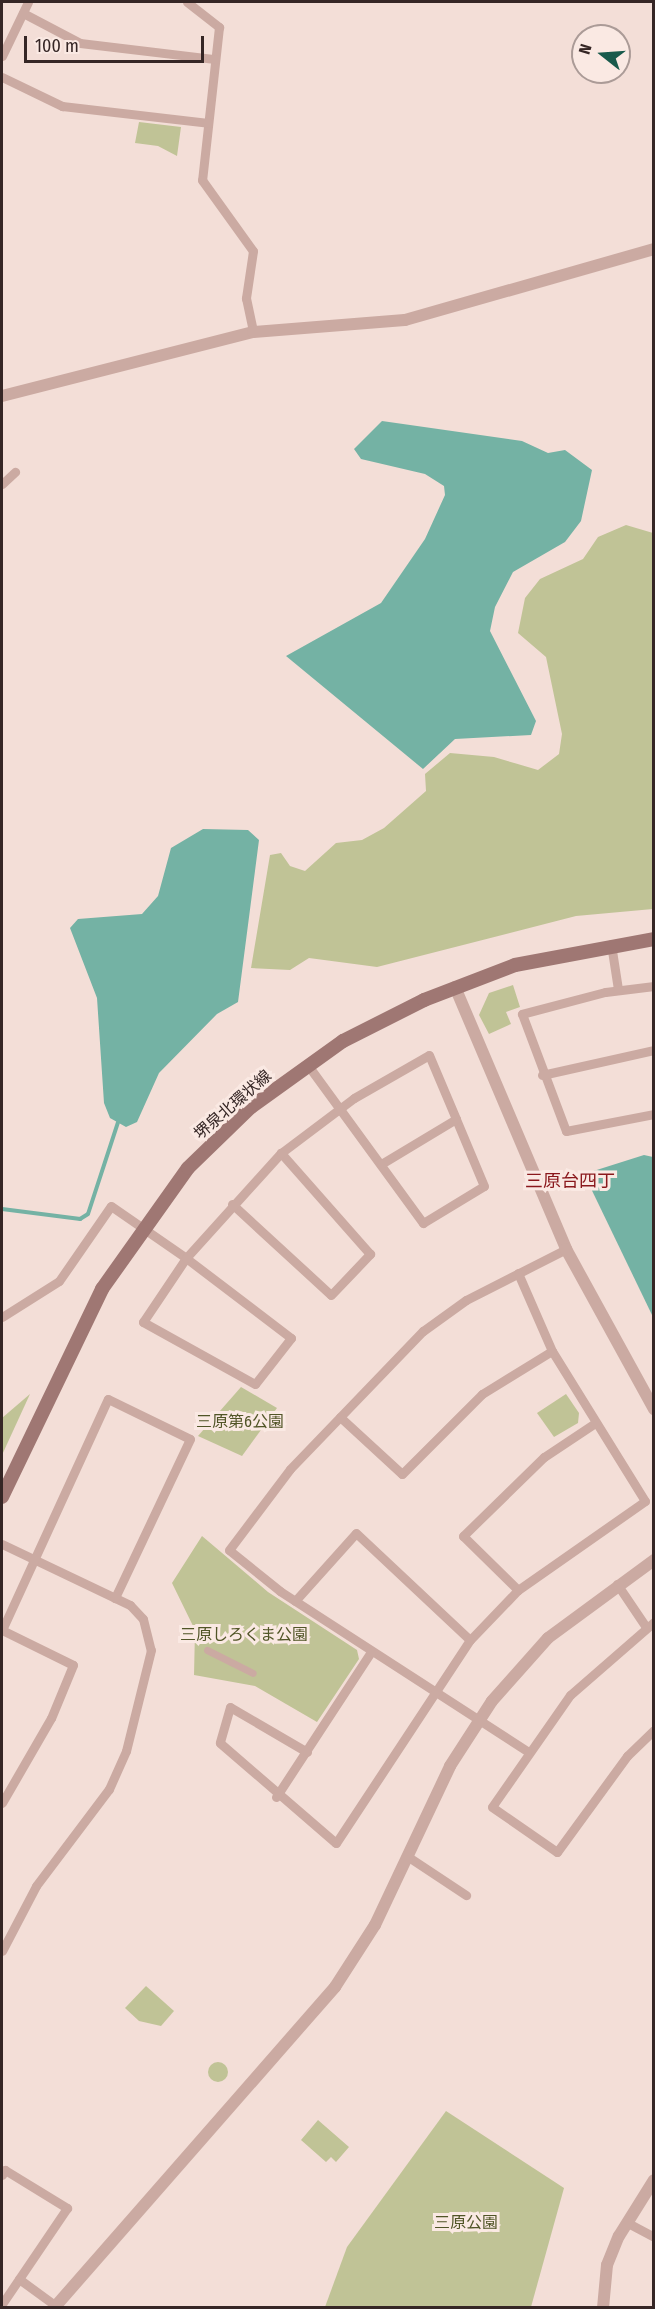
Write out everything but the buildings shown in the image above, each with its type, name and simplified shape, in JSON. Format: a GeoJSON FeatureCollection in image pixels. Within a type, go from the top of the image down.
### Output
{"type":"FeatureCollection","features":[{"type":"Feature","properties":{"kind":"main road","name":"堺泉北環状線"},"geometry":{"type":"LineString","coordinates":[[2,1497],[83,1324],[142,1227],[219,1136],[307,1064],[375,1023],[455,987],[515,965],[611,944],[654,939]]}},
{"type":"Feature","properties":{"kind":"street"},"geometry":{"type":"LineString","coordinates":[[2,56],[28,2]]}},
{"type":"Feature","properties":{"kind":"street"},"geometry":{"type":"LineString","coordinates":[[187,2],[219,27],[202,180],[253,251],[246,298],[254,332]]}},
{"type":"Feature","properties":{"kind":"street"},"geometry":{"type":"LineString","coordinates":[[22,14],[80,43],[215,59]]}},
{"type":"Feature","properties":{"kind":"street"},"geometry":{"type":"LineString","coordinates":[[2,78],[62,106],[208,123]]}},
{"type":"Feature","properties":{"kind":"street"},"geometry":{"type":"LineString","coordinates":[[2,396],[254,332],[405,320],[654,249]]}},
{"type":"Feature","properties":{"kind":"street"},"geometry":{"type":"LineString","coordinates":[[2,484],[15,472]]}},
{"type":"Feature","properties":{"kind":"street"},"geometry":{"type":"LineString","coordinates":[[611,944],[618,989]]}},
{"type":"Feature","properties":{"kind":"street"},"geometry":{"type":"LineString","coordinates":[[654,986],[618,989],[522,1014],[542,1075],[566,1131],[654,1114]]}},
{"type":"Feature","properties":{"kind":"street"},"geometry":{"type":"LineString","coordinates":[[455,987],[566,1250],[654,1409]]}},
{"type":"Feature","properties":{"kind":"street"},"geometry":{"type":"LineString","coordinates":[[542,1075],[654,1050]]}},
{"type":"Feature","properties":{"kind":"street"},"geometry":{"type":"LineString","coordinates":[[2,1317],[59,1281],[111,1206],[186,1258],[291,1338],[255,1384],[143,1322],[186,1258],[232,1204],[281,1153],[339,1109],[429,1055],[484,1186],[423,1223],[381,1164],[339,1109],[307,1064]]}},
{"type":"Feature","properties":{"kind":"street"},"geometry":{"type":"LineString","coordinates":[[381,1164],[456,1119]]}},
{"type":"Feature","properties":{"kind":"street"},"geometry":{"type":"LineString","coordinates":[[232,1204],[331,1296],[370,1254],[281,1153]]}},
{"type":"Feature","properties":{"kind":"street"},"geometry":{"type":"LineString","coordinates":[[527,1751],[295,1601],[229,1550],[290,1469],[423,1331],[466,1300],[566,1250]]}},
{"type":"Feature","properties":{"kind":"street"},"geometry":{"type":"LineString","coordinates":[[307,1752],[230,1707],[220,1743],[276,1797],[336,1843],[433,1691],[471,1640],[518,1590],[645,1501],[552,1351],[518,1273]]}},
{"type":"Feature","properties":{"kind":"street"},"geometry":{"type":"LineString","coordinates":[[340,1417],[402,1474],[482,1394],[552,1351]]}},
{"type":"Feature","properties":{"kind":"street"},"geometry":{"type":"LineString","coordinates":[[2,1803],[51,1718],[73,1665],[2,1630],[108,1399],[190,1439],[115,1598]]}},
{"type":"Feature","properties":{"kind":"street"},"geometry":{"type":"LineString","coordinates":[[518,1590],[463,1536],[544,1457],[595,1423]]}},
{"type":"Feature","properties":{"kind":"street"},"geometry":{"type":"LineString","coordinates":[[295,1601],[356,1533],[471,1640]]}},
{"type":"Feature","properties":{"kind":"street"},"geometry":{"type":"LineString","coordinates":[[2,1544],[115,1598],[143,1619],[151,1650],[126,1751],[109,1789],[36,1886],[2,1951]]}},
{"type":"Feature","properties":{"kind":"street"},"geometry":{"type":"LineString","coordinates":[[19,2279],[55,2307],[322,2005],[375,1924],[450,1766],[479,1721],[548,1638],[617,1584],[654,1560]]}},
{"type":"Feature","properties":{"kind":"street"},"geometry":{"type":"LineString","coordinates":[[617,1584],[650,1625],[570,1695],[527,1751],[492,1807],[557,1852],[627,1756],[654,1730]]}},
{"type":"Feature","properties":{"kind":"street"},"geometry":{"type":"LineString","coordinates":[[207,1650],[253,1673]]}},
{"type":"Feature","properties":{"kind":"street"},"geometry":{"type":"LineString","coordinates":[[276,1797],[371,1652]]}},
{"type":"Feature","properties":{"kind":"street"},"geometry":{"type":"LineString","coordinates":[[407,1856],[466,1895]]}},
{"type":"Feature","properties":{"kind":"street"},"geometry":{"type":"LineString","coordinates":[[2,2175],[5,2169],[67,2208],[2,2304]]}},
{"type":"Feature","properties":{"kind":"street"},"geometry":{"type":"LineString","coordinates":[[603,2307],[608,2265],[627,2222],[654,2180]]}},
{"type":"Feature","properties":{"kind":"street"},"geometry":{"type":"LineString","coordinates":[[627,2222],[654,2237]]}},
{"type":"Feature","properties":{"kind":"green space"},"geometry":{"type":"Polygon","coordinates":[[[139,122],[181,127],[177,156],[158,146],[135,143],[139,122]]]}},
{"type":"Feature","properties":{"kind":"green space"},"geometry":{"type":"Polygon","coordinates":[[[626,525],[653,533],[653,909],[576,916],[377,967],[309,958],[290,970],[251,968],[270,855],[281,853],[290,866],[305,871],[336,843],[362,840],[384,828],[426,791],[425,774],[450,753],[494,757],[538,770],[559,754],[562,734],[546,657],[518,633],[525,598],[540,579],[583,559],[598,537],[626,525]]]}},
{"type":"Feature","properties":{"kind":"green space"},"geometry":{"type":"Polygon","coordinates":[[[513,985],[520,1007],[506,1012],[511,1024],[489,1034],[479,1015],[489,993],[513,985]]]}},
{"type":"Feature","properties":{"kind":"green space","name":"三原第6公園"},"geometry":{"type":"Polygon","coordinates":[[[241,1387],[277,1408],[242,1456],[198,1436],[241,1387]]]}},
{"type":"Feature","properties":{"kind":"green space"},"geometry":{"type":"Polygon","coordinates":[[[30,1394],[2,1455],[2,1418],[30,1394]]]}},
{"type":"Feature","properties":{"kind":"green space"},"geometry":{"type":"Polygon","coordinates":[[[566,1394],[579,1413],[578,1423],[554,1437],[537,1413],[566,1394]]]}},
{"type":"Feature","properties":{"kind":"green space","name":"三原しろくま公園"},"geometry":{"type":"Polygon","coordinates":[[[202,1536],[268,1592],[357,1650],[359,1659],[317,1722],[255,1686],[194,1675],[195,1630],[172,1583],[202,1536]]]}},
{"type":"Feature","properties":{"kind":"green space"},"geometry":{"type":"Polygon","coordinates":[[[146,1986],[174,2011],[161,2026],[139,2021],[125,2008],[146,1986]]]}},
{"type":"Feature","properties":{"kind":"green space"},"geometry":{"type":"Polygon","coordinates":[[[214,2062],[222,2062],[228,2068],[228,2076],[222,2082],[214,2082],[208,2076],[208,2068],[214,2062]]]}},
{"type":"Feature","properties":{"kind":"green space","name":"三原公園"},"geometry":{"type":"Polygon","coordinates":[[[446,2111],[564,2188],[531,2307],[325,2307],[347,2247],[446,2111]]]}},
{"type":"Feature","properties":{"kind":"green space"},"geometry":{"type":"Polygon","coordinates":[[[318,2120],[349,2147],[336,2162],[331,2157],[326,2162],[301,2140],[318,2120]]]}},
{"type":"Feature","properties":{"kind":"water"},"geometry":{"type":"Polygon","coordinates":[[[382,421],[522,441],[548,453],[565,450],[592,470],[581,521],[565,542],[513,572],[495,607],[490,631],[536,721],[531,735],[455,739],[423,769],[286,656],[381,603],[425,539],[445,495],[444,486],[425,474],[361,459],[354,449],[382,421]]]}},
{"type":"Feature","properties":{"kind":"water"},"geometry":{"type":"Polygon","coordinates":[[[203,829],[248,830],[259,840],[238,1002],[217,1014],[159,1073],[137,1122],[126,1127],[110,1118],[104,1103],[97,998],[70,928],[78,919],[142,914],[158,896],[171,848],[203,829]]]}},
{"type":"Feature","properties":{"kind":"water"},"geometry":{"type":"Polygon","coordinates":[[[644,1155],[653,1157],[653,1317],[584,1174],[644,1155]]]}},
{"type":"Feature","properties":{"kind":"waterway"},"geometry":{"type":"LineString","coordinates":[[2,1209],[80,1219],[88,1214],[118,1122]]}},
{"type":"Feature","properties":{"kind":"district","name":"三原台四丁"},"geometry":{"type":"Point","coordinates":[570,1181]}}]}
